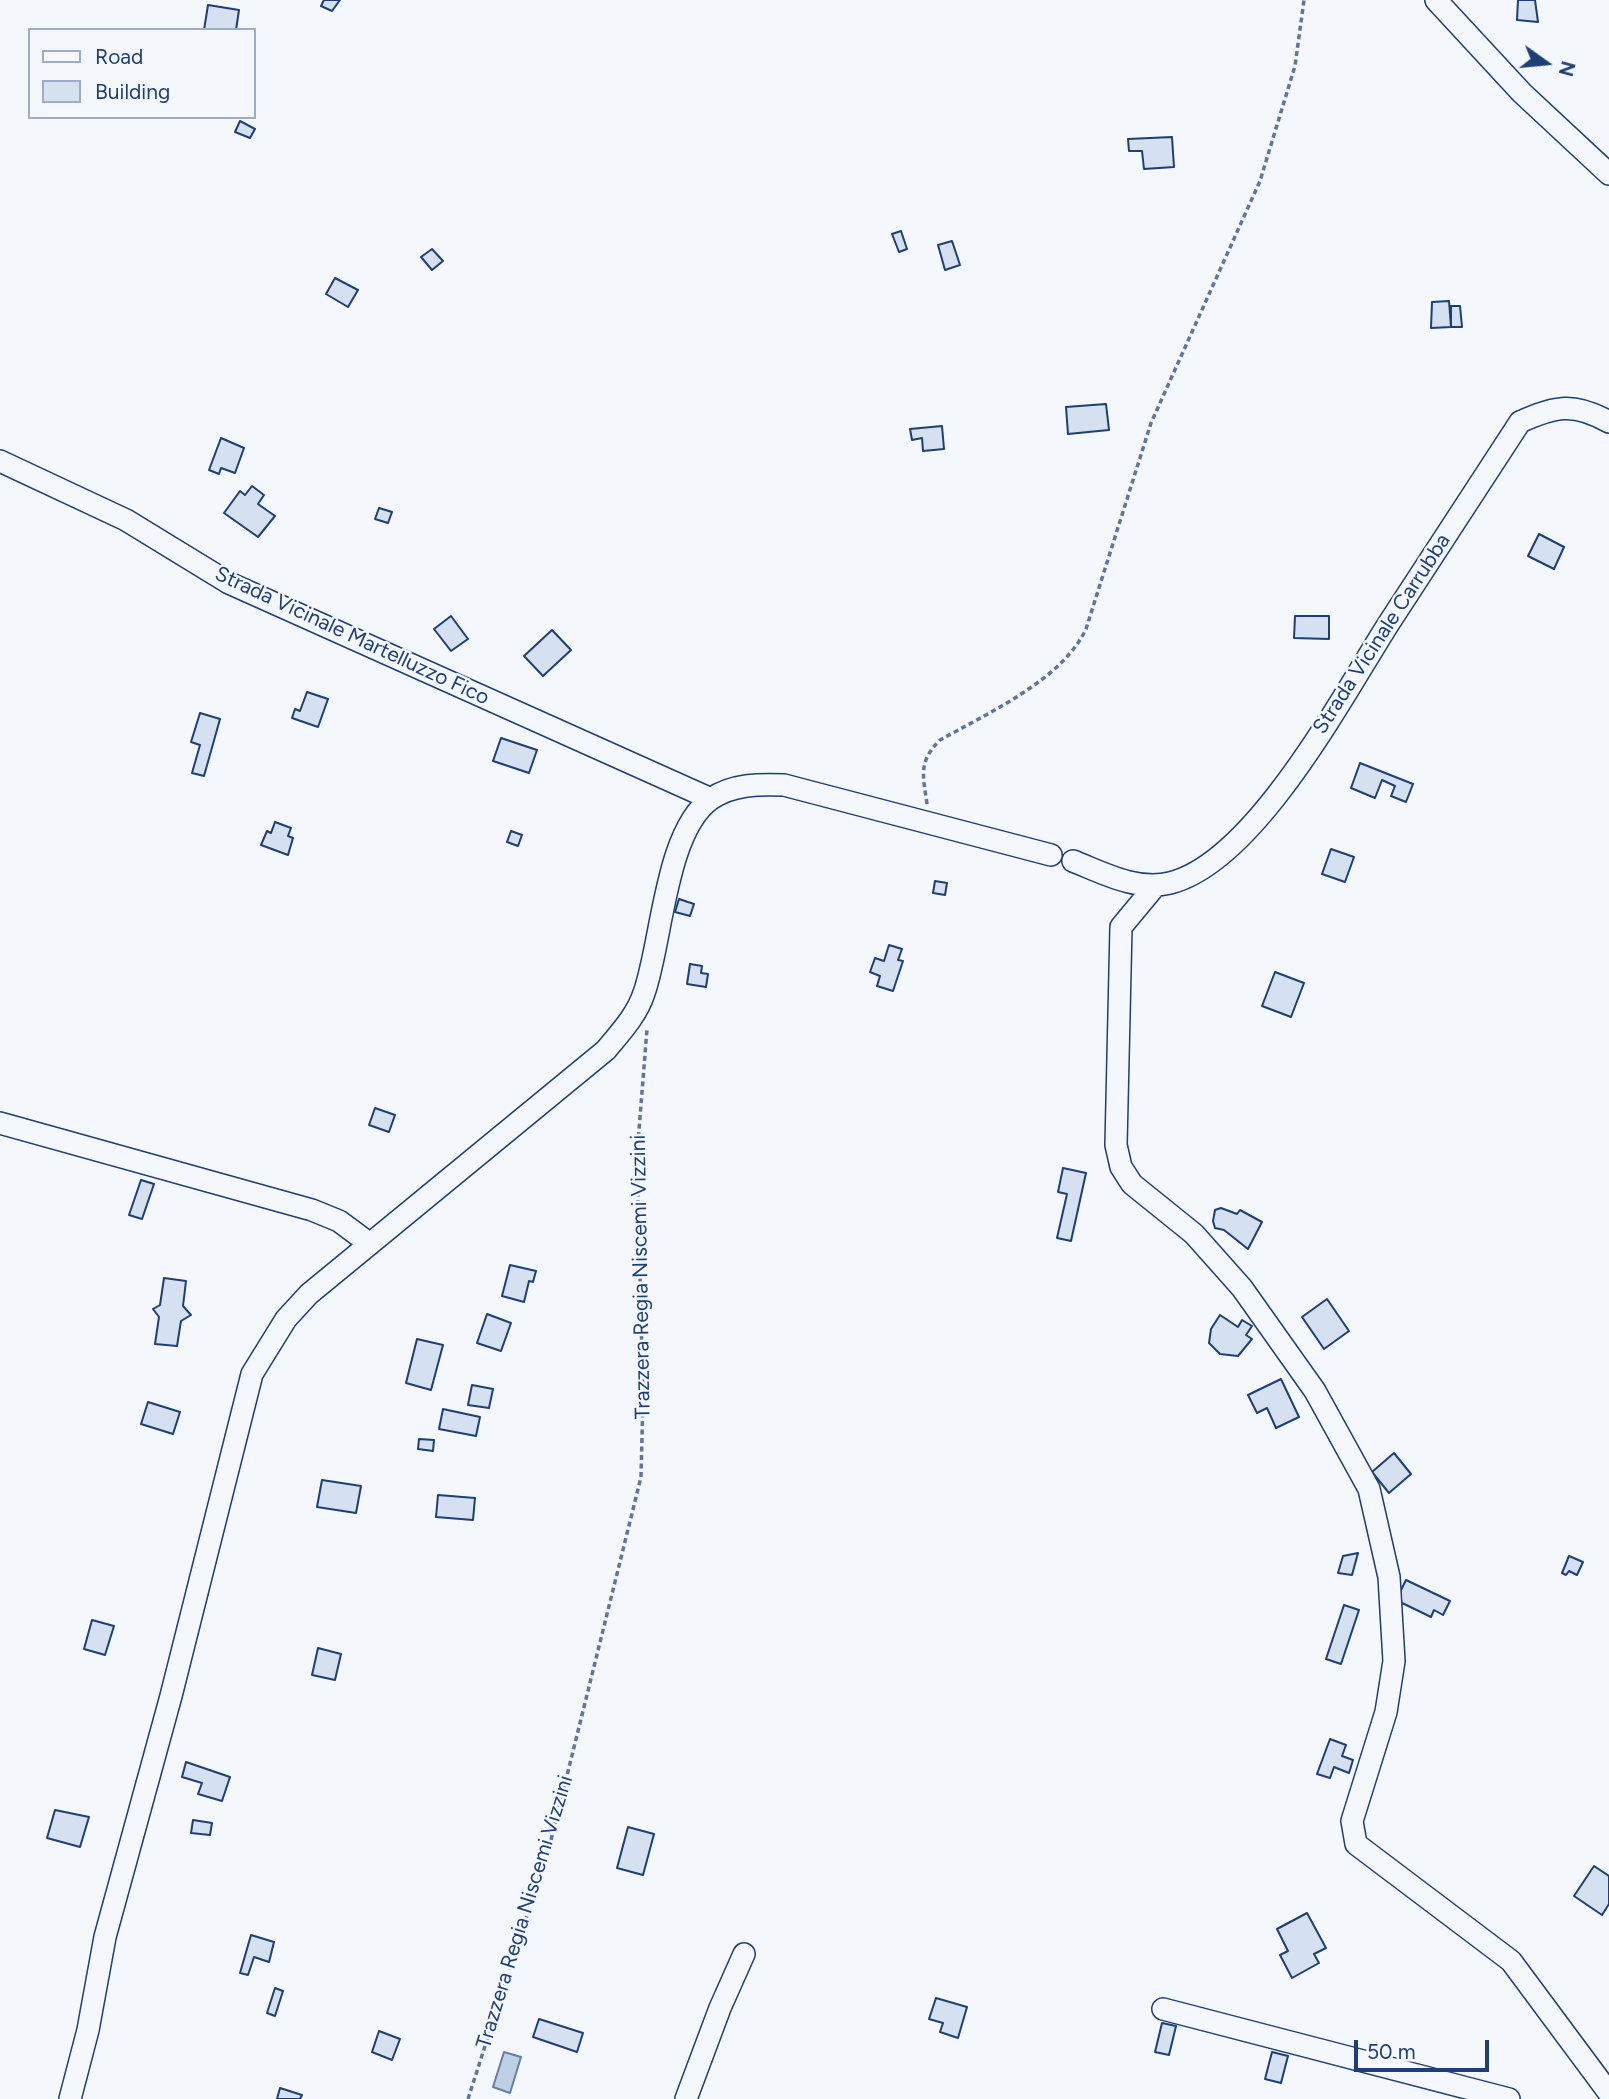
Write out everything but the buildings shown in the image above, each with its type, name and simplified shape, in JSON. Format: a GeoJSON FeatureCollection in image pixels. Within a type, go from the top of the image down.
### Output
{"type":"FeatureCollection","features":[{"type":"Feature","properties":{"kind":"street"},"geometry":{"type":"LineString","coordinates":[[1436,0],[1522,93],[1609,173]]}},
{"type":"Feature","properties":{"kind":"street","name":"Strada Vicinale Carrubba"},"geometry":{"type":"LineString","coordinates":[[1155,886],[1172,883],[1200,871],[1237,838],[1282,789],[1520,422],[1552,408],[1591,411],[1609,422]]}},
{"type":"Feature","properties":{"kind":"street","name":"Strada Vicinale Martelluzzo Fico"},"geometry":{"type":"LineString","coordinates":[[0,461],[126,520],[229,583],[711,799]]}},
{"type":"Feature","properties":{"kind":"street"},"geometry":{"type":"LineString","coordinates":[[70,2099],[88,2030],[105,1937],[171,1696],[252,1374],[286,1319],[309,1294],[606,1050],[629,1023],[643,997],[660,914],[679,849],[697,813],[711,799],[748,785],[784,785],[930,820],[1051,855]]}},
{"type":"Feature","properties":{"kind":"street"},"geometry":{"type":"LineString","coordinates":[[1073,861],[1122,880],[1155,886],[1121,927],[1116,1145],[1121,1167],[1132,1184],[1194,1234],[1242,1288],[1315,1391],[1369,1489],[1388,1577],[1394,1661],[1386,1712],[1352,1821],[1356,1844],[1511,1961],[1609,2093]]}},
{"type":"Feature","properties":{"kind":"street"},"geometry":{"type":"LineString","coordinates":[[0,1123],[312,1210],[339,1221],[370,1244]]}},
{"type":"Feature","properties":{"kind":"street"},"geometry":{"type":"LineString","coordinates":[[686,2099],[720,2008],[744,1954]]}},
{"type":"Feature","properties":{"kind":"street"},"geometry":{"type":"LineString","coordinates":[[1163,2009],[1509,2099]]}},
{"type":"Feature","properties":{"kind":"path"},"geometry":{"type":"LineString","coordinates":[[930,820],[922,769],[927,752],[940,740],[1046,676],[1076,651],[1086,629],[1151,423],[1260,181],[1295,66],[1304,0]]}},
{"type":"Feature","properties":{"kind":"path","name":"Trazzera Regia Niscemi Vizzini"},"geometry":{"type":"LineString","coordinates":[[468,2099],[550,1844],[641,1477],[643,1396],[637,1155],[649,1011],[643,997]]}},
{"type":"Feature","properties":{"kind":"water"},"geometry":{"type":"Polygon","coordinates":[[[504,2052],[521,2057],[510,2093],[493,2087],[504,2052]]]}}]}
